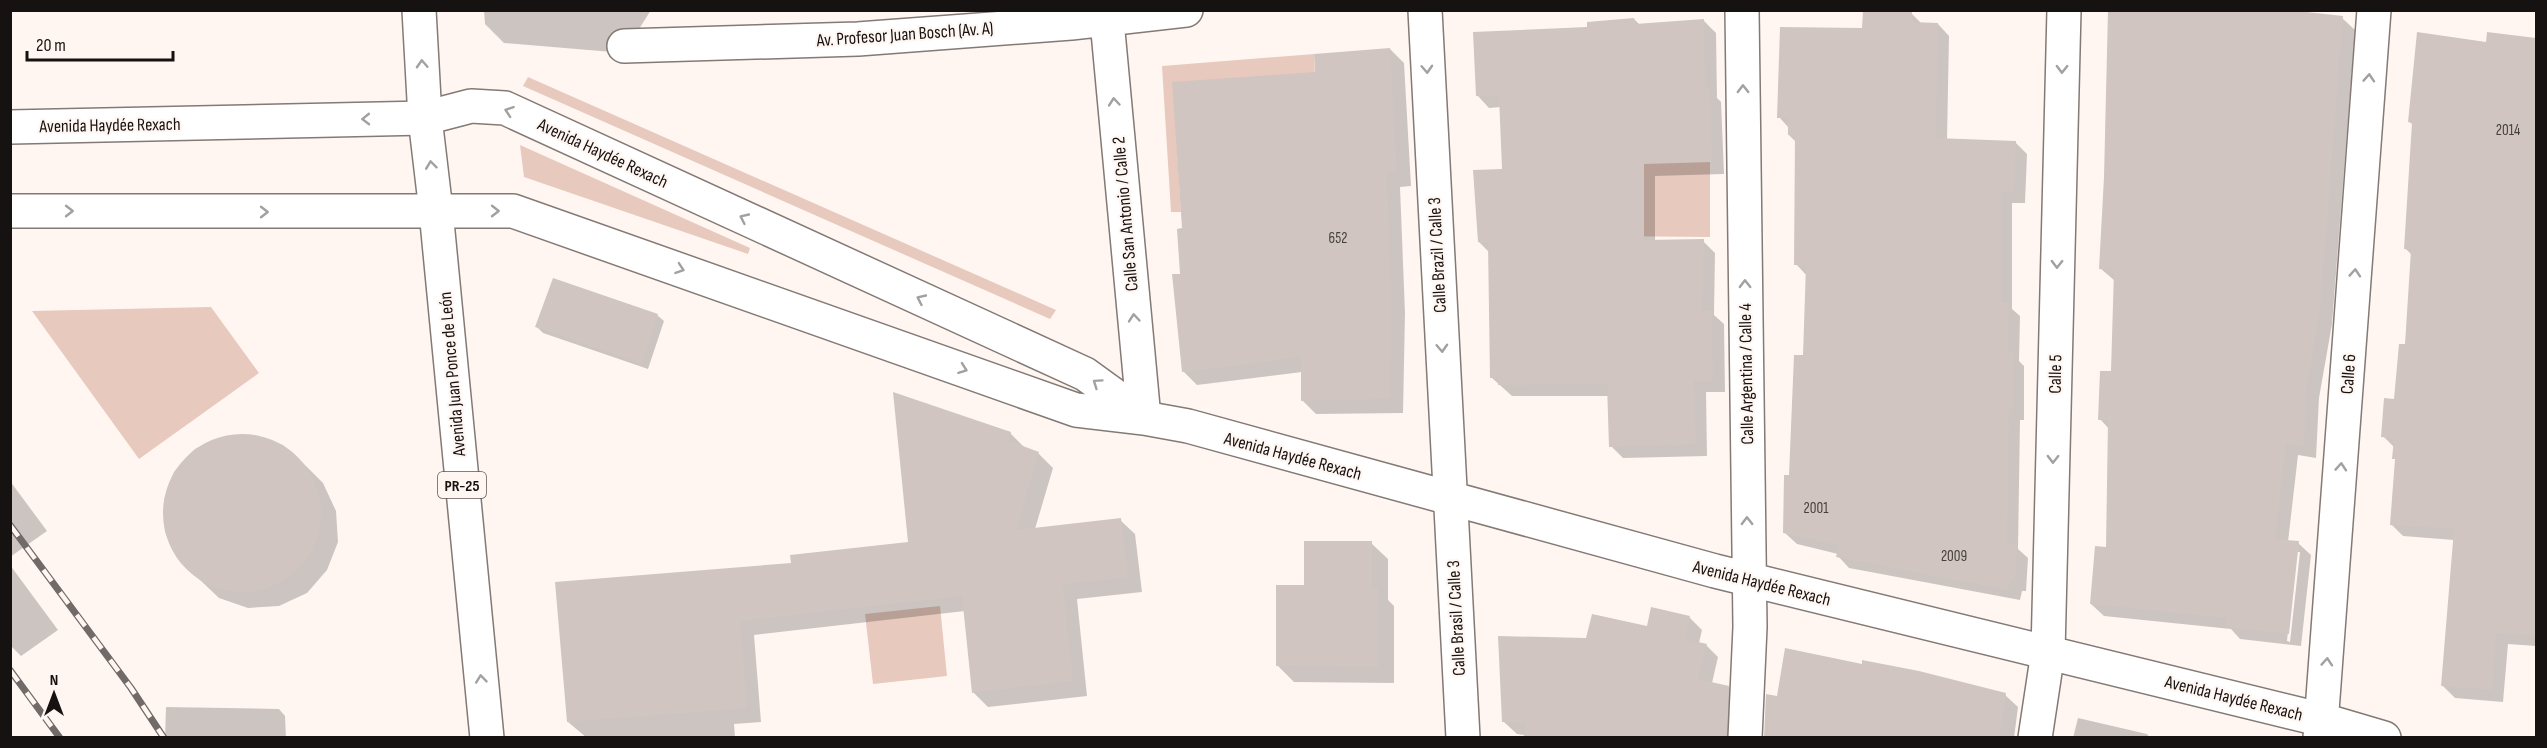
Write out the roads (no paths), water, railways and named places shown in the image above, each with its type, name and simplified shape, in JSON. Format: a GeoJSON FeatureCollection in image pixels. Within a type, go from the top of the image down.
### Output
{"type":"FeatureCollection","features":[{"type":"Feature","properties":{"kind":"street","name":"Avenida Juan Ponce de León"},"geometry":{"type":"LineString","coordinates":[[419,10],[425,118],[487,738]]}},
{"type":"Feature","properties":{"kind":"street","name":"Av. Profesor Juan Bosch (Av. A)"},"geometry":{"type":"LineString","coordinates":[[624,46],[858,39],[1071,23],[1106,14],[1186,10]]}},
{"type":"Feature","properties":{"kind":"street","name":"Calle Brazil / Calle 3"},"geometry":{"type":"LineString","coordinates":[[1425,10],[1450,499]]}},
{"type":"Feature","properties":{"kind":"street","name":"Calle Argentina / Calle 4"},"geometry":{"type":"LineString","coordinates":[[1742,10],[1750,579],[1745,738]]}},
{"type":"Feature","properties":{"kind":"street","name":"Calle 5"},"geometry":{"type":"LineString","coordinates":[[2035,738],[2048,652],[2064,10]]}},
{"type":"Feature","properties":{"kind":"street","name":"Calle 6"},"geometry":{"type":"LineString","coordinates":[[2321,729],[2374,10]]}},
{"type":"Feature","properties":{"kind":"street","name":"Calle San Antonio / Calle 2"},"geometry":{"type":"LineString","coordinates":[[1106,14],[1144,418]]}},
{"type":"Feature","properties":{"kind":"street","name":"Avenida Haydée Rexach"},"geometry":{"type":"LineString","coordinates":[[10,127],[425,118],[471,105],[505,108],[1085,374],[1144,418]]}},
{"type":"Feature","properties":{"kind":"street","name":"Avenida Haydée Rexach"},"geometry":{"type":"LineString","coordinates":[[10,211],[513,211],[1076,410],[1188,426],[1750,579],[2048,652],[2321,729],[2384,738]]}},
{"type":"Feature","properties":{"kind":"street","name":"Calle Brasil / Calle 3"},"geometry":{"type":"LineString","coordinates":[[1450,499],[1463,738]]}},
{"type":"Feature","properties":{"kind":"railway"},"geometry":{"type":"LineString","coordinates":[[10,525],[131,688],[164,738]]}},
{"type":"Feature","properties":{"kind":"railway"},"geometry":{"type":"LineString","coordinates":[[10,670],[60,738]]}}]}
